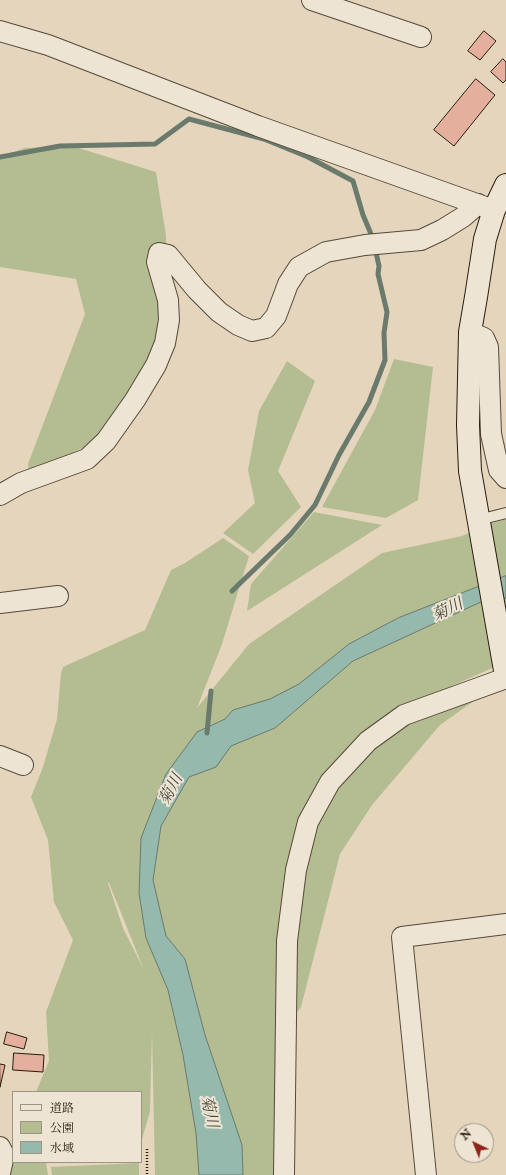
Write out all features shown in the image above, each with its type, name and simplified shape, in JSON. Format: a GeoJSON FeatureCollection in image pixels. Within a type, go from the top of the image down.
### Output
{"type":"FeatureCollection","features":[{"type":"Feature","properties":{"kind":"street"},"geometry":{"type":"LineString","coordinates":[[312,0],[421,37]]}},
{"type":"Feature","properties":{"kind":"street"},"geometry":{"type":"LineString","coordinates":[[0,31],[48,45],[258,126],[486,207]]}},
{"type":"Feature","properties":{"kind":"street"},"geometry":{"type":"LineString","coordinates":[[0,495],[20,483],[87,459],[106,441],[135,400],[156,365],[165,343],[168,300],[157,262],[159,253],[168,255],[197,290],[219,312],[238,325],[252,331],[266,328],[276,316],[288,284],[299,267],[326,252],[365,245],[421,240],[442,230],[463,217],[486,207],[506,185]]}},
{"type":"Feature","properties":{"kind":"street"},"geometry":{"type":"LineString","coordinates":[[284,1175],[287,941],[296,870],[308,822],[330,782],[368,741],[404,715],[506,675],[470,471],[468,440],[470,332],[485,239],[486,207]]}},
{"type":"Feature","properties":{"kind":"street"},"geometry":{"type":"LineString","coordinates":[[470,332],[484,338],[488,347],[491,434],[499,470],[506,478]]}},
{"type":"Feature","properties":{"kind":"street"},"geometry":{"type":"LineString","coordinates":[[0,603],[58,596]]}},
{"type":"Feature","properties":{"kind":"street"},"geometry":{"type":"LineString","coordinates":[[0,756],[23,765]]}},
{"type":"Feature","properties":{"kind":"street"},"geometry":{"type":"LineString","coordinates":[[426,1175],[402,936],[506,924]]}},
{"type":"Feature","properties":{"kind":"street"},"geometry":{"type":"LineString","coordinates":[[0,1147],[4,1155],[0,1173]]}},
{"type":"Feature","properties":{"kind":"lane"},"geometry":{"type":"LineString","coordinates":[[479,524],[506,512]]}},
{"type":"Feature","properties":{"kind":"path"},"geometry":{"type":"LineString","coordinates":[[147,1149],[147,1175]]}},
{"type":"Feature","properties":{"kind":"green space"},"geometry":{"type":"Polygon","coordinates":[[[72,146],[156,172],[166,236],[166,304],[153,346],[131,392],[102,439],[29,473],[28,464],[85,314],[76,279],[0,267],[0,157],[25,148],[72,146]]]}},
{"type":"Feature","properties":{"kind":"green space"},"geometry":{"type":"Polygon","coordinates":[[[394,359],[433,367],[418,500],[386,518],[322,507],[375,410],[394,359]]]}},
{"type":"Feature","properties":{"kind":"green space"},"geometry":{"type":"Polygon","coordinates":[[[287,361],[315,381],[278,471],[301,507],[253,554],[223,533],[255,503],[248,470],[259,411],[287,361]]]}},
{"type":"Feature","properties":{"kind":"green space"},"geometry":{"type":"Polygon","coordinates":[[[314,512],[382,525],[247,611],[251,584],[314,512]]]}},
{"type":"Feature","properties":{"kind":"green space"},"geometry":{"type":"Polygon","coordinates":[[[506,519],[506,662],[422,699],[485,693],[440,725],[372,805],[340,854],[301,1007],[296,1014],[285,1175],[155,1175],[152,1032],[150,1111],[142,1139],[142,1091],[36,1091],[49,1061],[46,1012],[73,940],[54,902],[48,840],[31,797],[43,767],[57,719],[61,673],[63,667],[145,630],[171,570],[185,563],[223,538],[249,556],[222,644],[197,708],[249,644],[382,553],[462,536],[488,524],[506,519]],[[108,883],[123,928],[144,970],[109,883],[108,883]]]}},
{"type":"Feature","properties":{"kind":"green space"},"geometry":{"type":"Polygon","coordinates":[[[12,1151],[12,1163],[46,1163],[48,1175],[2,1175],[12,1151]]]}},
{"type":"Feature","properties":{"kind":"green space"},"geometry":{"type":"Polygon","coordinates":[[[139,1163],[139,1175],[52,1175],[51,1167],[139,1163]]]}},
{"type":"Feature","properties":{"kind":"water","name":"菊川"},"geometry":{"type":"Polygon","coordinates":[[[506,576],[506,598],[483,601],[353,661],[275,728],[231,746],[216,767],[189,777],[161,826],[153,880],[166,936],[185,959],[205,1035],[242,1145],[243,1175],[199,1175],[196,1133],[183,1055],[168,990],[146,938],[139,893],[141,838],[166,774],[197,732],[225,719],[233,710],[270,699],[299,684],[349,644],[398,618],[506,576]]]}},
{"type":"Feature","properties":{"kind":"building"},"geometry":{"type":"Polygon","coordinates":[[[484,31],[496,41],[480,60],[468,51],[484,31]]]}},
{"type":"Feature","properties":{"kind":"building"},"geometry":{"type":"Polygon","coordinates":[[[503,59],[506,62],[506,80],[503,83],[491,72],[503,59]]]}},
{"type":"Feature","properties":{"kind":"building"},"geometry":{"type":"Polygon","coordinates":[[[476,79],[495,95],[454,146],[434,130],[476,79]]]}},
{"type":"Feature","properties":{"kind":"building"},"geometry":{"type":"Polygon","coordinates":[[[7,1032],[27,1038],[24,1049],[4,1044],[7,1032]]]}},
{"type":"Feature","properties":{"kind":"building"},"geometry":{"type":"Polygon","coordinates":[[[14,1053],[44,1055],[43,1072],[13,1070],[14,1053]]]}},
{"type":"Feature","properties":{"kind":"building"},"geometry":{"type":"Polygon","coordinates":[[[0,1064],[5,1065],[0,1087],[0,1064]]]}},
{"type":"Feature","properties":{"kind":"waterway"},"geometry":{"type":"LineString","coordinates":[[0,157],[60,146],[155,144],[189,119],[264,139],[308,157],[353,181],[363,215],[374,241]]}},
{"type":"Feature","properties":{"kind":"waterway"},"geometry":{"type":"LineString","coordinates":[[232,591],[290,535],[315,505],[339,455],[369,402],[385,360],[384,333],[387,312],[378,274],[379,266],[375,248]]}},
{"type":"Feature","properties":{"kind":"waterway"},"geometry":{"type":"LineString","coordinates":[[207,733],[211,691]]}}]}
